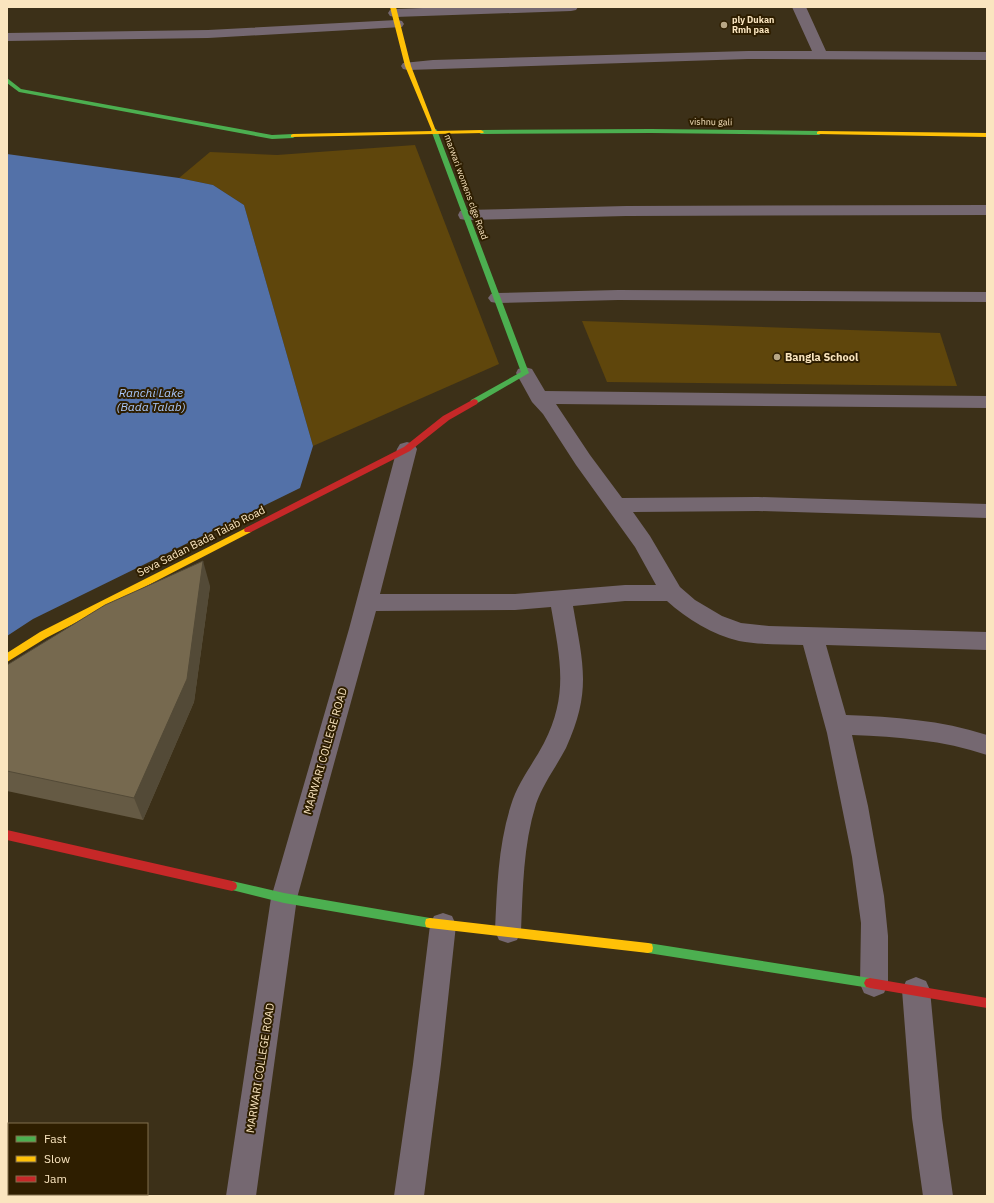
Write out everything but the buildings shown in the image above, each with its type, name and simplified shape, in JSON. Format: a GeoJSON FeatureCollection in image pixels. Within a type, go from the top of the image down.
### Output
{"type":"FeatureCollection","features":[{"type":"Feature","properties":{"kind":"street"},"geometry":{"type":"LineString","coordinates":[[7,37],[208,34],[395,15],[571,7]]}},
{"type":"Feature","properties":{"kind":"street"},"geometry":{"type":"LineString","coordinates":[[799,7],[821,56]]}},
{"type":"Feature","properties":{"kind":"street","name":"marwari womens clge Road"},"geometry":{"type":"LineString","coordinates":[[395,15],[408,66],[435,132],[525,372]]}},
{"type":"Feature","properties":{"kind":"street"},"geometry":{"type":"LineString","coordinates":[[408,66],[440,63],[667,56],[987,56]]}},
{"type":"Feature","properties":{"kind":"street","name":"vishnu gali"},"geometry":{"type":"LineString","coordinates":[[7,80],[19,90],[272,137],[435,132],[651,131],[987,134]]}},
{"type":"Feature","properties":{"kind":"street"},"geometry":{"type":"LineString","coordinates":[[466,215],[633,211],[987,210]]}},
{"type":"Feature","properties":{"kind":"street"},"geometry":{"type":"LineString","coordinates":[[497,298],[618,295],[987,297]]}},
{"type":"Feature","properties":{"kind":"street"},"geometry":{"type":"LineString","coordinates":[[407,449],[446,418],[525,372],[539,397],[550,409],[583,460],[643,542],[672,593],[687,606],[714,622],[739,632],[812,637],[987,641]]}},
{"type":"Feature","properties":{"kind":"street"},"geometry":{"type":"LineString","coordinates":[[539,397],[987,402]]}},
{"type":"Feature","properties":{"kind":"street","name":"MARWARI COLLEGE ROAD"},"geometry":{"type":"LineString","coordinates":[[241,1196],[284,898],[407,449]]}},
{"type":"Feature","properties":{"kind":"street","name":"Seva Sadan Bada Talab Road"},"geometry":{"type":"LineString","coordinates":[[7,658],[43,635],[407,449]]}},
{"type":"Feature","properties":{"kind":"street"},"geometry":{"type":"LineString","coordinates":[[617,505],[758,504],[987,511]]}},
{"type":"Feature","properties":{"kind":"street"},"geometry":{"type":"LineString","coordinates":[[366,603],[515,602],[625,593],[672,593]]}},
{"type":"Feature","properties":{"kind":"street"},"geometry":{"type":"LineString","coordinates":[[508,931],[511,862],[515,834],[524,802],[536,776],[553,748],[566,718],[572,691],[572,667],[561,599]]}},
{"type":"Feature","properties":{"kind":"street"},"geometry":{"type":"LineString","coordinates":[[812,637],[838,724],[853,792],[871,896],[875,936],[874,984]]}},
{"type":"Feature","properties":{"kind":"street"},"geometry":{"type":"LineString","coordinates":[[838,724],[928,731],[967,738],[987,745]]}},
{"type":"Feature","properties":{"kind":"street"},"geometry":{"type":"LineString","coordinates":[[7,835],[284,898],[443,925],[508,931],[699,954],[987,1003]]}},
{"type":"Feature","properties":{"kind":"street"},"geometry":{"type":"LineString","coordinates":[[409,1196],[427,1064],[443,925]]}},
{"type":"Feature","properties":{"kind":"street"},"geometry":{"type":"LineString","coordinates":[[916,990],[927,1118],[938,1196]]}},
{"type":"Feature","properties":{"kind":"shaded area"},"geometry":{"type":"Polygon","coordinates":[[[415,145],[499,364],[313,446],[244,205],[213,185],[179,178],[210,152],[277,155],[415,145]]]}},
{"type":"Feature","properties":{"kind":"shaded area"},"geometry":{"type":"Polygon","coordinates":[[[582,321],[940,333],[957,386],[607,382],[582,321]]]}},
{"type":"Feature","properties":{"kind":"water","name":"Ranchi Lake (Bada Talab)"},"geometry":{"type":"Polygon","coordinates":[[[7,154],[179,178],[213,185],[244,205],[313,446],[300,488],[33,619],[7,636],[7,154]]]}},
{"type":"Feature","properties":{"kind":"traffic: fast"},"geometry":{"type":"LineString","coordinates":[[7,80],[19,90],[272,137],[293,136]]}},
{"type":"Feature","properties":{"kind":"traffic: fast"},"geometry":{"type":"LineString","coordinates":[[434,130],[525,373],[474,402]]}},
{"type":"Feature","properties":{"kind":"traffic: fast"},"geometry":{"type":"LineString","coordinates":[[481,132],[651,131],[819,133]]}},
{"type":"Feature","properties":{"kind":"traffic: fast"},"geometry":{"type":"LineString","coordinates":[[232,886],[284,898],[430,923]]}},
{"type":"Feature","properties":{"kind":"traffic: fast"},"geometry":{"type":"LineString","coordinates":[[648,948],[870,983]]}},
{"type":"Feature","properties":{"kind":"traffic: slow"},"geometry":{"type":"LineString","coordinates":[[393,7],[408,66],[434,130]]}},
{"type":"Feature","properties":{"kind":"traffic: slow"},"geometry":{"type":"LineString","coordinates":[[293,136],[481,132]]}},
{"type":"Feature","properties":{"kind":"traffic: slow"},"geometry":{"type":"LineString","coordinates":[[819,133],[987,135]]}},
{"type":"Feature","properties":{"kind":"traffic: slow"},"geometry":{"type":"LineString","coordinates":[[7,658],[43,635],[248,530]]}},
{"type":"Feature","properties":{"kind":"traffic: slow"},"geometry":{"type":"LineString","coordinates":[[430,923],[648,948]]}},
{"type":"Feature","properties":{"kind":"traffic: jam"},"geometry":{"type":"LineString","coordinates":[[248,530],[407,449],[446,418],[474,402]]}},
{"type":"Feature","properties":{"kind":"traffic: jam"},"geometry":{"type":"LineString","coordinates":[[7,835],[232,886]]}},
{"type":"Feature","properties":{"kind":"traffic: jam"},"geometry":{"type":"LineString","coordinates":[[870,983],[987,1003]]}},
{"type":"Feature","properties":{"kind":"place","name":"ply Dukan Rmh paa"},"geometry":{"type":"Point","coordinates":[724,25]}},
{"type":"Feature","properties":{"kind":"place","name":"Bangla School"},"geometry":{"type":"Point","coordinates":[777,357]}}]}
